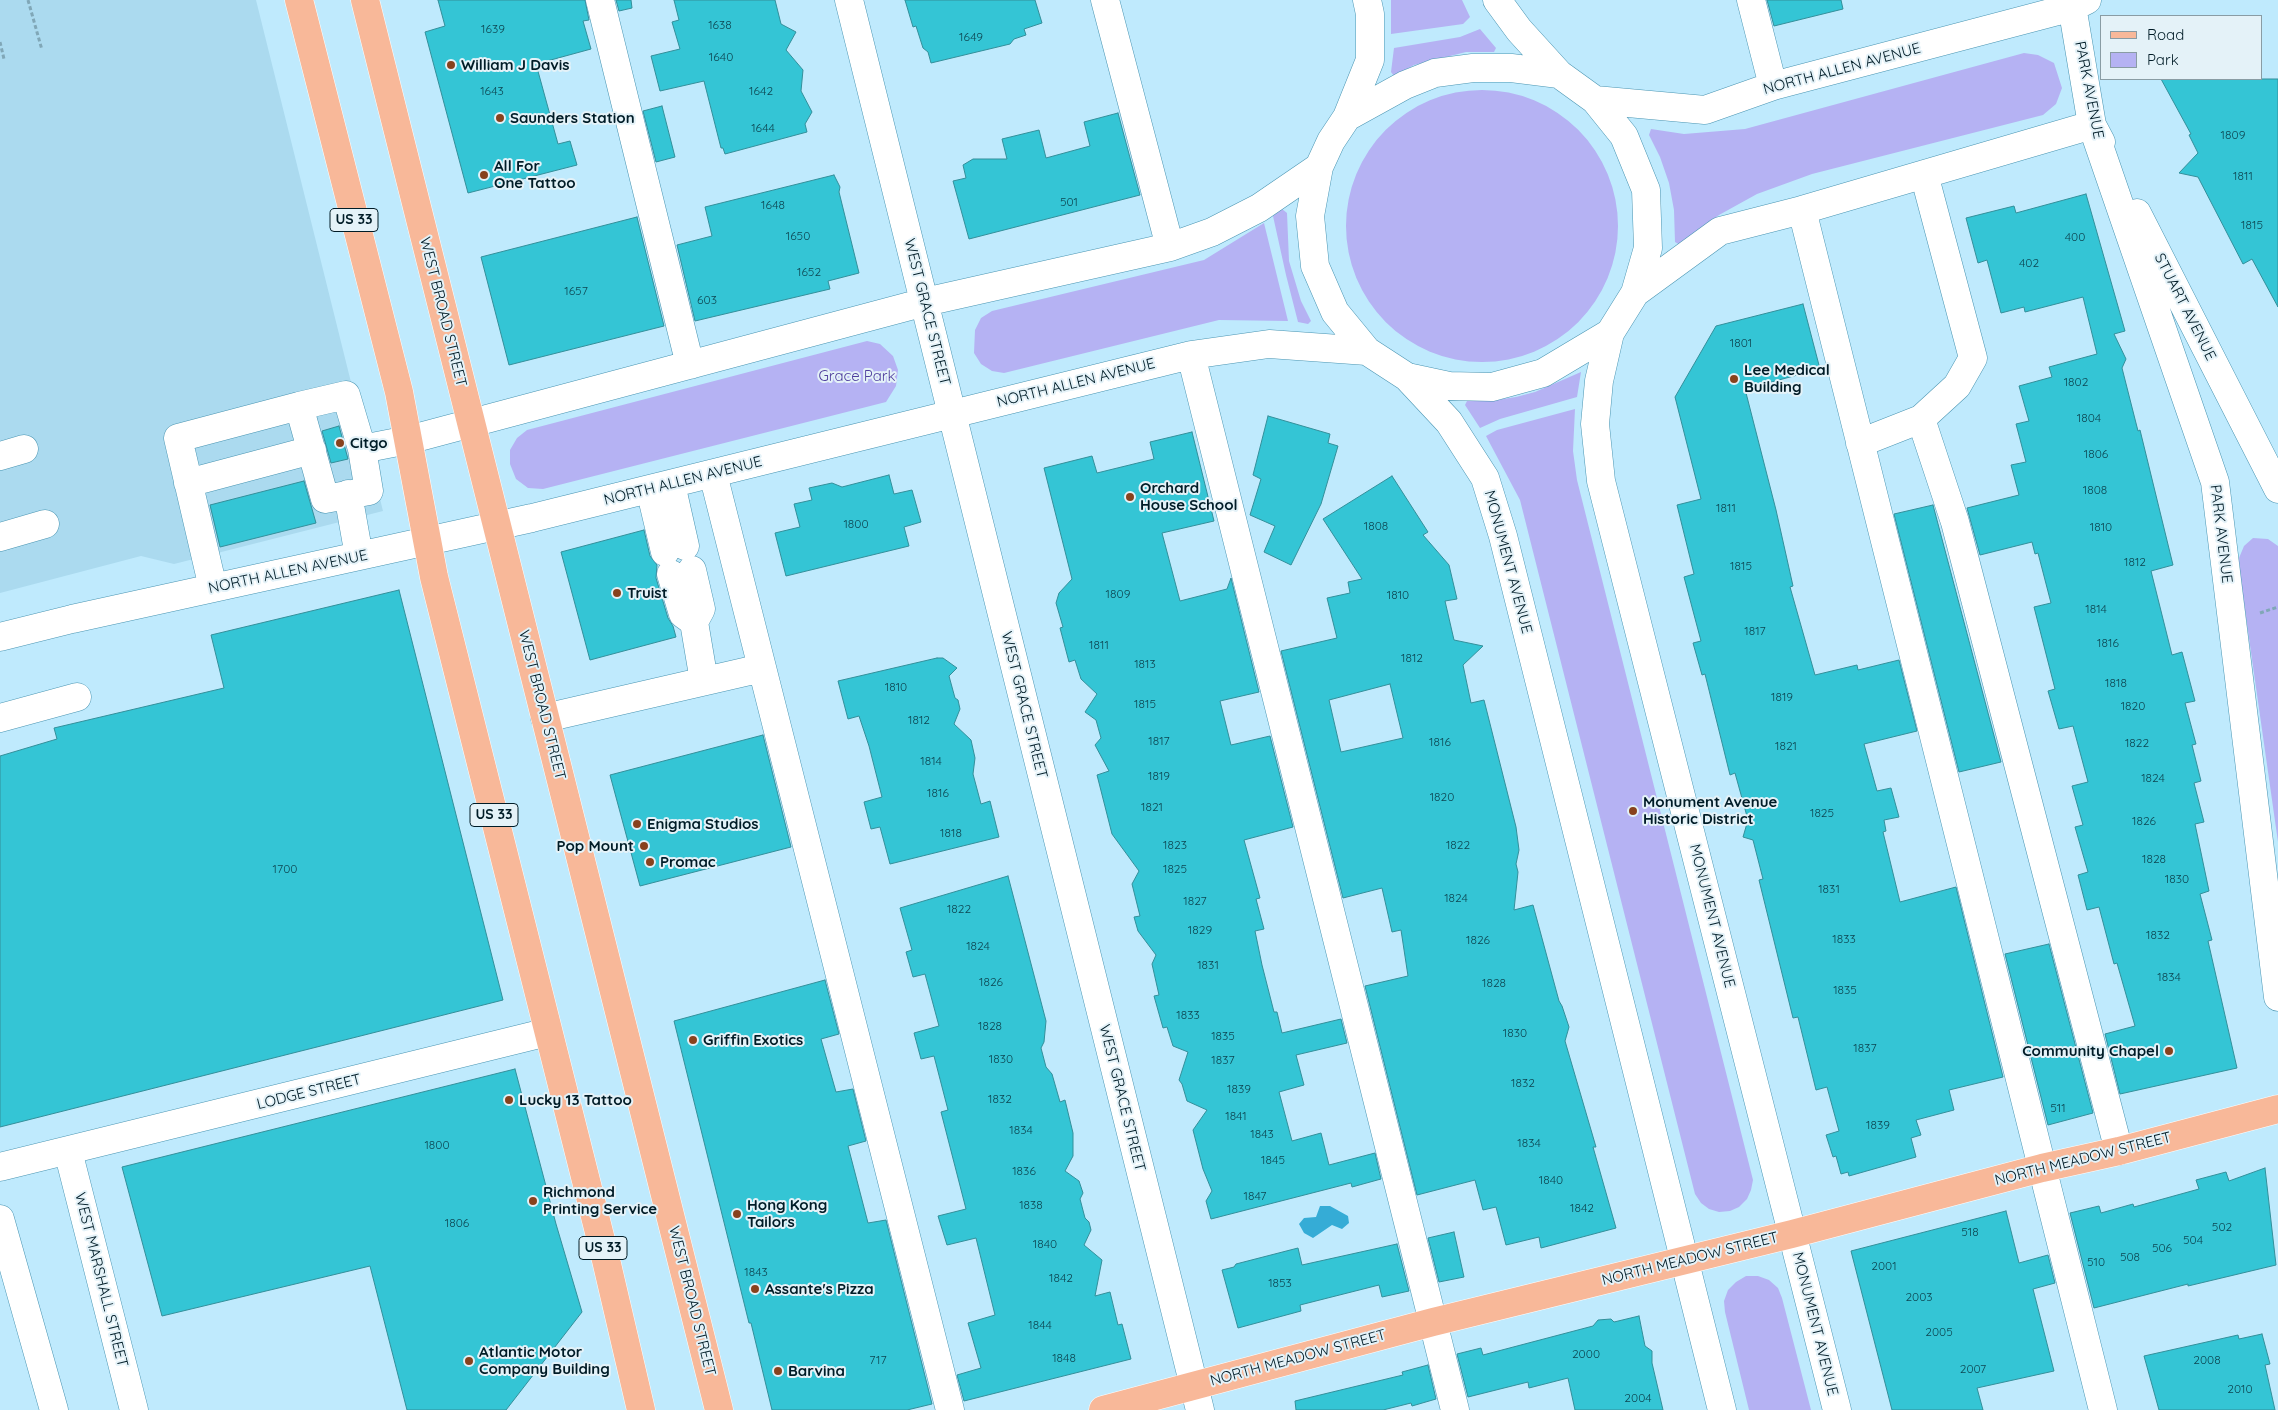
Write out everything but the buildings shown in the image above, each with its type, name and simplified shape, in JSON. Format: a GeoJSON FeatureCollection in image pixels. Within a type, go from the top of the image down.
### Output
{"type":"FeatureCollection","features":[{"type":"Feature","properties":{"kind":"main road","name":"US 33"},"geometry":{"type":"LineString","coordinates":[[299,0],[399,392],[434,577],[622,1324],[641,1410]]}},
{"type":"Feature","properties":{"kind":"main road","name":"WEST BROAD STREET"},"geometry":{"type":"LineString","coordinates":[[365,0],[719,1410]]}},
{"type":"Feature","properties":{"kind":"main road","name":"NORTH MEADOW STREET"},"geometry":{"type":"LineString","coordinates":[[1103,1410],[1196,1398],[1433,1322],[1685,1261],[2042,1168],[2119,1151],[2278,1110]]}},
{"type":"Feature","properties":{"kind":"street"},"geometry":{"type":"LineString","coordinates":[[600,0],[690,365]]}},
{"type":"Feature","properties":{"kind":"street","name":"WEST GRACE STREET"},"geometry":{"type":"LineString","coordinates":[[848,0],[925,302],[1196,1398]]}},
{"type":"Feature","properties":{"kind":"street"},"geometry":{"type":"LineString","coordinates":[[1105,0],[1170,247]]}},
{"type":"Feature","properties":{"kind":"street"},"geometry":{"type":"LineString","coordinates":[[1367,0],[1370,14],[1370,60],[1347,117],[1331,141],[1319,167],[1310,216],[1315,266],[1335,312],[1367,351],[1407,377],[1449,386],[1492,387],[1517,382],[1543,373],[1610,333],[1635,293],[1648,248],[1646,190],[1624,136],[1595,100],[1558,74],[1519,30],[1497,0]]}},
{"type":"Feature","properties":{"kind":"street"},"geometry":{"type":"LineString","coordinates":[[1751,0],[1773,86]]}},
{"type":"Feature","properties":{"kind":"street","name":"NORTH ALLEN AVENUE"},"geometry":{"type":"LineString","coordinates":[[1595,100],[1705,110],[1773,86],[2077,2]]}},
{"type":"Feature","properties":{"kind":"street","name":"PARK AVENUE"},"geometry":{"type":"LineString","coordinates":[[2077,2],[2092,125],[2215,482],[2278,997]]}},
{"type":"Feature","properties":{"kind":"street"},"geometry":{"type":"LineString","coordinates":[[1347,117],[1405,85],[1435,73],[1474,68],[1511,68],[1558,74]]}},
{"type":"Feature","properties":{"kind":"street"},"geometry":{"type":"LineString","coordinates":[[1635,293],[1720,231],[1802,210],[2092,125]]}},
{"type":"Feature","properties":{"kind":"street","name":"STUART AVENUE"},"geometry":{"type":"LineString","coordinates":[[2092,125],[2278,489]]}},
{"type":"Feature","properties":{"kind":"street"},"geometry":{"type":"LineString","coordinates":[[362,449],[408,440],[925,302],[1170,247],[1212,232],[1259,208],[1319,167]]}},
{"type":"Feature","properties":{"kind":"street"},"geometry":{"type":"LineString","coordinates":[[1860,443],[1921,419],[1957,386],[1972,358],[1924,174]]}},
{"type":"Feature","properties":{"kind":"street"},"geometry":{"type":"LineString","coordinates":[[1802,210],[2103,1410]]}},
{"type":"Feature","properties":{"kind":"street","name":"MONUMENT AVENUE"},"geometry":{"type":"LineString","coordinates":[[1610,333],[1599,382],[1595,424],[1601,481],[1837,1410]]}},
{"type":"Feature","properties":{"kind":"street","name":"NORTH ALLEN AVENUE"},"geometry":{"type":"LineString","coordinates":[[0,637],[497,526],[1191,355],[1269,344],[1367,351]]}},
{"type":"Feature","properties":{"kind":"street"},"geometry":{"type":"LineString","coordinates":[[1191,355],[1456,1410]]}},
{"type":"Feature","properties":{"kind":"street","name":"MONUMENT AVENUE"},"geometry":{"type":"LineString","coordinates":[[1407,377],[1449,422],[1485,478],[1505,546],[1722,1410]]}},
{"type":"Feature","properties":{"kind":"street"},"geometry":{"type":"LineString","coordinates":[[213,588],[178,438],[299,406],[346,395],[362,449],[369,490],[325,499],[299,406]]}},
{"type":"Feature","properties":{"kind":"street"},"geometry":{"type":"LineString","coordinates":[[1921,419],[1955,522],[2119,1151]]}},
{"type":"Feature","properties":{"kind":"street"},"geometry":{"type":"LineString","coordinates":[[188,483],[312,450]]}},
{"type":"Feature","properties":{"kind":"street"},"geometry":{"type":"LineString","coordinates":[[713,474],[950,1410]]}},
{"type":"Feature","properties":{"kind":"street"},"geometry":{"type":"LineString","coordinates":[[661,487],[678,560],[701,609],[694,622],[704,682]]}},
{"type":"Feature","properties":{"kind":"street"},"geometry":{"type":"LineString","coordinates":[[348,494],[359,556]]}},
{"type":"Feature","properties":{"kind":"street"},"geometry":{"type":"LineString","coordinates":[[0,536],[46,524]]}},
{"type":"Feature","properties":{"kind":"street"},"geometry":{"type":"LineString","coordinates":[[545,718],[762,668]]}},
{"type":"Feature","properties":{"kind":"street"},"geometry":{"type":"LineString","coordinates":[[0,718],[77,697]]}},
{"type":"Feature","properties":{"kind":"street","name":"LODGE STREET"},"geometry":{"type":"LineString","coordinates":[[0,1167],[548,1032]]}},
{"type":"Feature","properties":{"kind":"street","name":"WEST MARSHALL STREET"},"geometry":{"type":"LineString","coordinates":[[68,1151],[134,1410]]}},
{"type":"Feature","properties":{"kind":"street"},"geometry":{"type":"LineString","coordinates":[[0,1219],[54,1410]]}},
{"type":"Feature","properties":{"kind":"path"},"geometry":{"type":"LineString","coordinates":[[28,0],[42,50]]}},
{"type":"Feature","properties":{"kind":"path"},"geometry":{"type":"LineString","coordinates":[[0,42],[4,59]]}},
{"type":"Feature","properties":{"kind":"path"},"geometry":{"type":"LineString","coordinates":[[2255,615],[2278,607]]}},
{"type":"Feature","properties":{"kind":"shaded area"},"geometry":{"type":"Polygon","coordinates":[[[0,0],[256,0],[383,511],[174,564],[141,556],[0,593],[0,0]]]}},
{"type":"Feature","properties":{"kind":"shaded area"},"geometry":{"type":"Polygon","coordinates":[[[1320,1206],[1330,1206],[1348,1216],[1349,1223],[1342,1229],[1332,1225],[1313,1238],[1304,1233],[1299,1224],[1304,1218],[1316,1217],[1320,1206]]]}},
{"type":"Feature","properties":{"kind":"green space"},"geometry":{"type":"Polygon","coordinates":[[[1391,0],[1462,0],[1470,17],[1463,24],[1391,34],[1391,0]]]}},
{"type":"Feature","properties":{"kind":"green space"},"geometry":{"type":"Polygon","coordinates":[[[1480,29],[1496,48],[1494,52],[1466,52],[1414,65],[1394,76],[1391,72],[1394,48],[1460,37],[1480,29]]]}},
{"type":"Feature","properties":{"kind":"green space"},"geometry":{"type":"Polygon","coordinates":[[[2024,53],[2038,55],[2054,63],[2062,88],[2056,104],[2043,115],[1812,174],[1757,194],[1719,215],[1680,245],[1675,242],[1674,210],[1669,183],[1660,157],[1649,135],[1651,129],[1684,134],[1745,129],[2024,53]]]}},
{"type":"Feature","properties":{"kind":"green space"},"geometry":{"type":"Polygon","coordinates":[[[1469,90],[1495,90],[1522,96],[1546,106],[1569,121],[1587,139],[1608,174],[1616,199],[1618,226],[1616,253],[1608,278],[1587,313],[1569,331],[1546,346],[1522,356],[1495,362],[1469,362],[1442,356],[1418,346],[1395,331],[1377,313],[1362,290],[1352,266],[1346,239],[1346,213],[1352,186],[1362,162],[1377,139],[1395,121],[1418,106],[1442,96],[1469,90]]]}},
{"type":"Feature","properties":{"kind":"green space"},"geometry":{"type":"Polygon","coordinates":[[[1282,209],[1287,213],[1289,261],[1301,301],[1311,321],[1308,324],[1298,322],[1286,275],[1273,216],[1282,209]]]}},
{"type":"Feature","properties":{"kind":"green space"},"geometry":{"type":"Polygon","coordinates":[[[1264,223],[1288,321],[1219,320],[1004,373],[992,371],[981,364],[974,353],[975,330],[981,318],[992,311],[1204,260],[1264,223]]]}},
{"type":"Feature","properties":{"kind":"green space","name":"Grace Park"},"geometry":{"type":"Polygon","coordinates":[[[867,341],[880,344],[893,356],[898,370],[896,386],[886,402],[543,489],[528,488],[516,479],[510,464],[510,450],[517,438],[527,430],[867,341]]]}},
{"type":"Feature","properties":{"kind":"green space"},"geometry":{"type":"Polygon","coordinates":[[[1581,372],[1577,397],[1500,419],[1480,428],[1465,405],[1467,401],[1490,401],[1535,392],[1581,372]]]}},
{"type":"Feature","properties":{"kind":"green space"},"geometry":{"type":"Polygon","coordinates":[[[1575,409],[1573,451],[1577,480],[1753,1180],[1747,1199],[1739,1207],[1730,1211],[1719,1212],[1709,1209],[1701,1203],[1695,1194],[1520,500],[1486,436],[1497,430],[1575,409]]]}},
{"type":"Feature","properties":{"kind":"green space"},"geometry":{"type":"Polygon","coordinates":[[[2253,538],[2268,539],[2278,546],[2278,842],[2240,575],[2239,558],[2244,546],[2253,538]]]}},
{"type":"Feature","properties":{"kind":"green space"},"geometry":{"type":"Polygon","coordinates":[[[1746,1276],[1758,1276],[1769,1280],[1778,1288],[1811,1410],[1749,1410],[1724,1301],[1728,1290],[1746,1276]]]}},
{"type":"Feature","properties":{"kind":"place","name":"William J Davis"},"geometry":{"type":"Point","coordinates":[451,65]}},
{"type":"Feature","properties":{"kind":"place","name":"Saunders Station"},"geometry":{"type":"Point","coordinates":[500,118]}},
{"type":"Feature","properties":{"kind":"place","name":"All For One Tattoo"},"geometry":{"type":"Point","coordinates":[484,175]}},
{"type":"Feature","properties":{"kind":"place","name":"Lee Medical Building"},"geometry":{"type":"Point","coordinates":[1734,379]}},
{"type":"Feature","properties":{"kind":"place","name":"Citgo"},"geometry":{"type":"Point","coordinates":[340,443]}},
{"type":"Feature","properties":{"kind":"place","name":"Orchard House School"},"geometry":{"type":"Point","coordinates":[1130,497]}},
{"type":"Feature","properties":{"kind":"place","name":"Truist"},"geometry":{"type":"Point","coordinates":[617,593]}},
{"type":"Feature","properties":{"kind":"place","name":"Monument Avenue Historic District"},"geometry":{"type":"Point","coordinates":[1633,811]}},
{"type":"Feature","properties":{"kind":"place","name":"Enigma Studios"},"geometry":{"type":"Point","coordinates":[637,824]}},
{"type":"Feature","properties":{"kind":"place","name":"Pop Mount"},"geometry":{"type":"Point","coordinates":[644,846]}},
{"type":"Feature","properties":{"kind":"place","name":"Promac"},"geometry":{"type":"Point","coordinates":[650,862]}},
{"type":"Feature","properties":{"kind":"place","name":"Griffin Exotics"},"geometry":{"type":"Point","coordinates":[693,1040]}},
{"type":"Feature","properties":{"kind":"place","name":"Community Chapel"},"geometry":{"type":"Point","coordinates":[2169,1051]}},
{"type":"Feature","properties":{"kind":"place","name":"Lucky 13 Tattoo"},"geometry":{"type":"Point","coordinates":[509,1100]}},
{"type":"Feature","properties":{"kind":"place","name":"Richmond Printing Service"},"geometry":{"type":"Point","coordinates":[533,1201]}},
{"type":"Feature","properties":{"kind":"place","name":"Hong Kong Tailors"},"geometry":{"type":"Point","coordinates":[737,1214]}},
{"type":"Feature","properties":{"kind":"place","name":"Assante's Pizza"},"geometry":{"type":"Point","coordinates":[755,1289]}},
{"type":"Feature","properties":{"kind":"place","name":"Atlantic Motor Company Building"},"geometry":{"type":"Point","coordinates":[469,1361]}},
{"type":"Feature","properties":{"kind":"place","name":"Barvina"},"geometry":{"type":"Point","coordinates":[778,1371]}}]}
